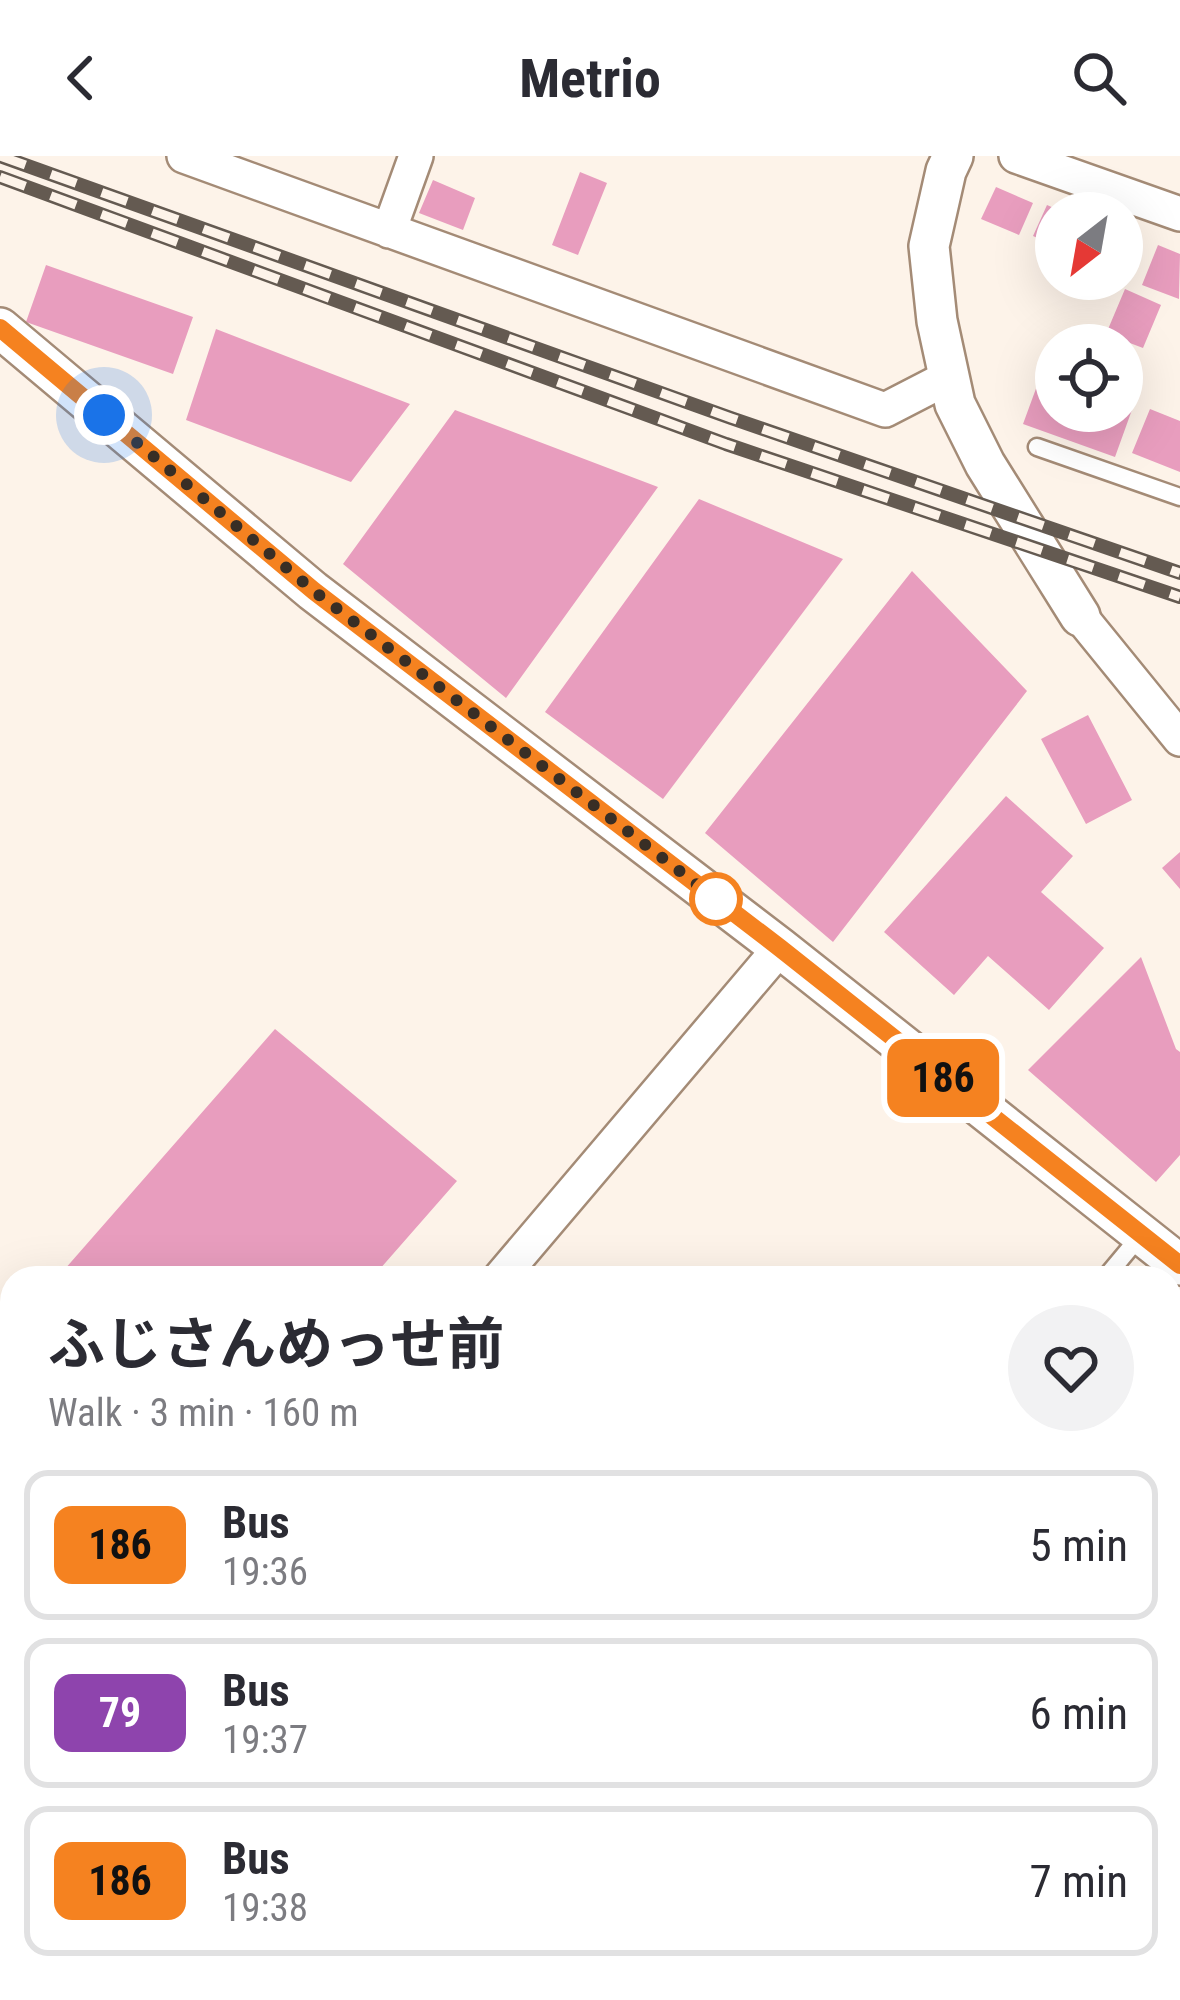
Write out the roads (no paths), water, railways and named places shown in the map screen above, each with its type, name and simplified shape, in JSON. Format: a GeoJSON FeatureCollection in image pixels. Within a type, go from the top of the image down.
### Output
{"type":"FeatureCollection","features":[{"type":"Feature","properties":{"kind":"street"},"geometry":{"type":"LineString","coordinates":[[184,156],[885,410],[949,377]]}},
{"type":"Feature","properties":{"kind":"street"},"geometry":{"type":"LineString","coordinates":[[389,231],[416,156]]}},
{"type":"Feature","properties":{"kind":"street"},"geometry":{"type":"LineString","coordinates":[[953,156],[929,246],[937,321],[956,404],[986,464],[1080,616],[1180,739]]}},
{"type":"Feature","properties":{"kind":"street"},"geometry":{"type":"LineString","coordinates":[[1016,156],[1180,214]]}},
{"type":"Feature","properties":{"kind":"street"},"geometry":{"type":"LineString","coordinates":[[0,328],[314,591],[780,948],[1180,1265]]}},
{"type":"Feature","properties":{"kind":"street"},"geometry":{"type":"LineString","coordinates":[[1126,673],[1180,693]]}},
{"type":"Feature","properties":{"kind":"street"},"geometry":{"type":"LineString","coordinates":[[510,1266],[780,948]]}},
{"type":"Feature","properties":{"kind":"lane"},"geometry":{"type":"LineString","coordinates":[[1037,447],[1180,497]]}},
{"type":"Feature","properties":{"kind":"lane"},"geometry":{"type":"LineString","coordinates":[[1115,1266],[1140,1235]]}},
{"type":"Feature","properties":{"kind":"railway"},"geometry":{"type":"LineString","coordinates":[[0,156],[1180,573]]}},
{"type":"Feature","properties":{"kind":"railway"},"geometry":{"type":"LineString","coordinates":[[0,177],[726,444],[1180,597]]}}]}
